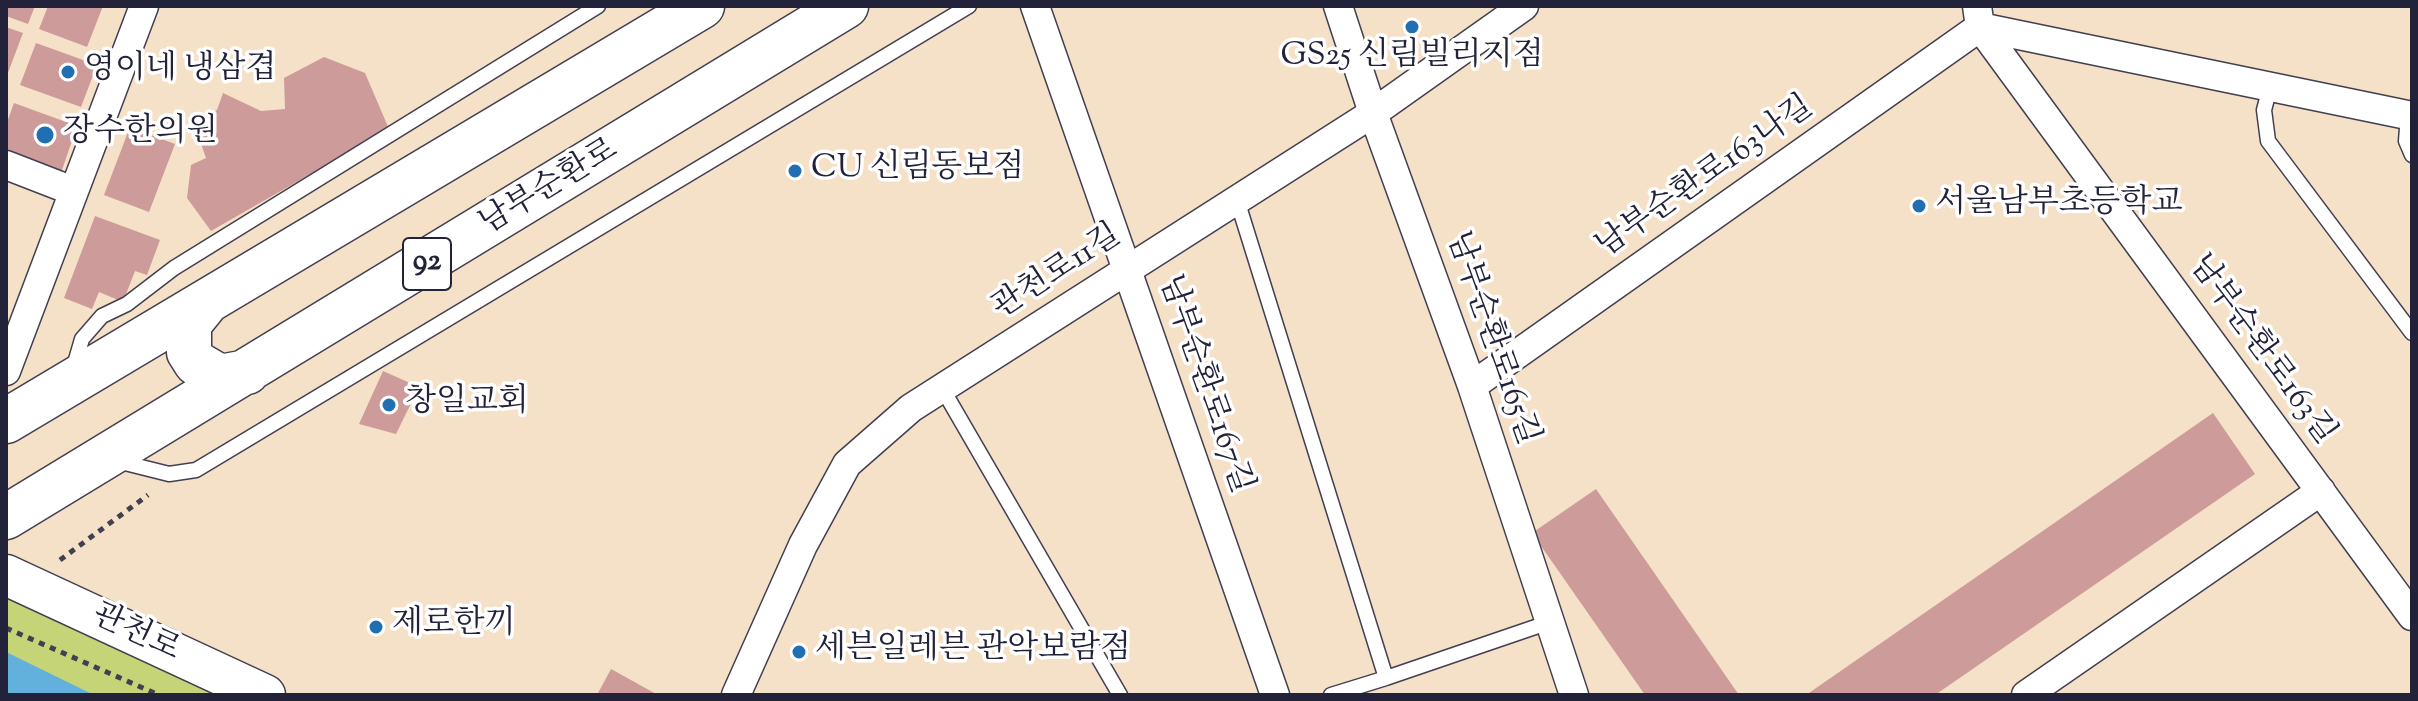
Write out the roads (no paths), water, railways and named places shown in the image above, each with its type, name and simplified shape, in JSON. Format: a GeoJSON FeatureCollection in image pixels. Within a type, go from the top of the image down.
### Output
{"type":"FeatureCollection","features":[{"type":"Feature","properties":{"kind":"main road","name":"92"},"geometry":{"type":"LineString","coordinates":[[8,416],[74,381],[702,6]]}},
{"type":"Feature","properties":{"kind":"main road","name":"남부순환로"},"geometry":{"type":"LineString","coordinates":[[6,517],[846,6]]}},
{"type":"Feature","properties":{"kind":"main road"},"geometry":{"type":"LineString","coordinates":[[206,303],[189,324],[189,352],[196,363],[220,377],[247,372]]}},
{"type":"Feature","properties":{"kind":"main road","name":"관천로"},"geometry":{"type":"LineString","coordinates":[[6,575],[265,695]]}},
{"type":"Feature","properties":{"kind":"street"},"geometry":{"type":"LineString","coordinates":[[6,371],[144,6]]}},
{"type":"Feature","properties":{"kind":"street","name":"남부순환로167길"},"geometry":{"type":"LineString","coordinates":[[1035,6],[1275,695]]}},
{"type":"Feature","properties":{"kind":"street","name":"남부순환로165길"},"geometry":{"type":"LineString","coordinates":[[1338,6],[1373,113],[1472,386],[1574,695]]}},
{"type":"Feature","properties":{"kind":"street","name":"관천로11길"},"geometry":{"type":"LineString","coordinates":[[736,695],[803,545],[847,464],[911,408],[1373,113],[1524,6]]}},
{"type":"Feature","properties":{"kind":"street"},"geometry":{"type":"LineString","coordinates":[[1978,17],[2270,87],[2410,116]]}},
{"type":"Feature","properties":{"kind":"street","name":"남부순환로163나길"},"geometry":{"type":"LineString","coordinates":[[1472,386],[1978,17]]}},
{"type":"Feature","properties":{"kind":"street","name":"남부순환로163길"},"geometry":{"type":"LineString","coordinates":[[1978,17],[2412,616]]}},
{"type":"Feature","properties":{"kind":"street"},"geometry":{"type":"LineString","coordinates":[[6,165],[73,191]]}},
{"type":"Feature","properties":{"kind":"street"},"geometry":{"type":"LineString","coordinates":[[2026,695],[2321,491]]}},
{"type":"Feature","properties":{"kind":"lane"},"geometry":{"type":"LineString","coordinates":[[74,381],[73,370],[82,339],[102,316],[127,304],[174,268],[598,6]]}},
{"type":"Feature","properties":{"kind":"lane"},"geometry":{"type":"LineString","coordinates":[[105,457],[169,474],[196,470],[969,6]]}},
{"type":"Feature","properties":{"kind":"lane"},"geometry":{"type":"LineString","coordinates":[[2270,87],[2264,110],[2268,141],[2412,333]]}},
{"type":"Feature","properties":{"kind":"lane"},"geometry":{"type":"LineString","coordinates":[[2410,116],[2406,141],[2412,155]]}},
{"type":"Feature","properties":{"kind":"lane"},"geometry":{"type":"LineString","coordinates":[[1237,200],[1386,678]]}},
{"type":"Feature","properties":{"kind":"lane"},"geometry":{"type":"LineString","coordinates":[[942,388],[1120,695]]}},
{"type":"Feature","properties":{"kind":"lane"},"geometry":{"type":"LineString","coordinates":[[1331,695],[1550,622]]}},
{"type":"Feature","properties":{"kind":"water"},"geometry":{"type":"Polygon","coordinates":[[[6,652],[94,695],[6,695],[6,652]]]}},
{"type":"Feature","properties":{"kind":"place","name":"GS25 신림빌리지점"},"geometry":{"type":"Point","coordinates":[1412,27]}},
{"type":"Feature","properties":{"kind":"place","name":"영이네 냉삼겹"},"geometry":{"type":"Point","coordinates":[68,72]}},
{"type":"Feature","properties":{"kind":"place","name":"장수한의원"},"geometry":{"type":"Point","coordinates":[45,135]}},
{"type":"Feature","properties":{"kind":"place","name":"CU 신림동보점"},"geometry":{"type":"Point","coordinates":[795,171]}},
{"type":"Feature","properties":{"kind":"place","name":"서울남부초등학교"},"geometry":{"type":"Point","coordinates":[1919,206]}},
{"type":"Feature","properties":{"kind":"place","name":"창일교회"},"geometry":{"type":"Point","coordinates":[389,405]}},
{"type":"Feature","properties":{"kind":"place","name":"제로한끼"},"geometry":{"type":"Point","coordinates":[376,627]}},
{"type":"Feature","properties":{"kind":"place","name":"세븐일레븐 관악보람점"},"geometry":{"type":"Point","coordinates":[799,652]}}]}
